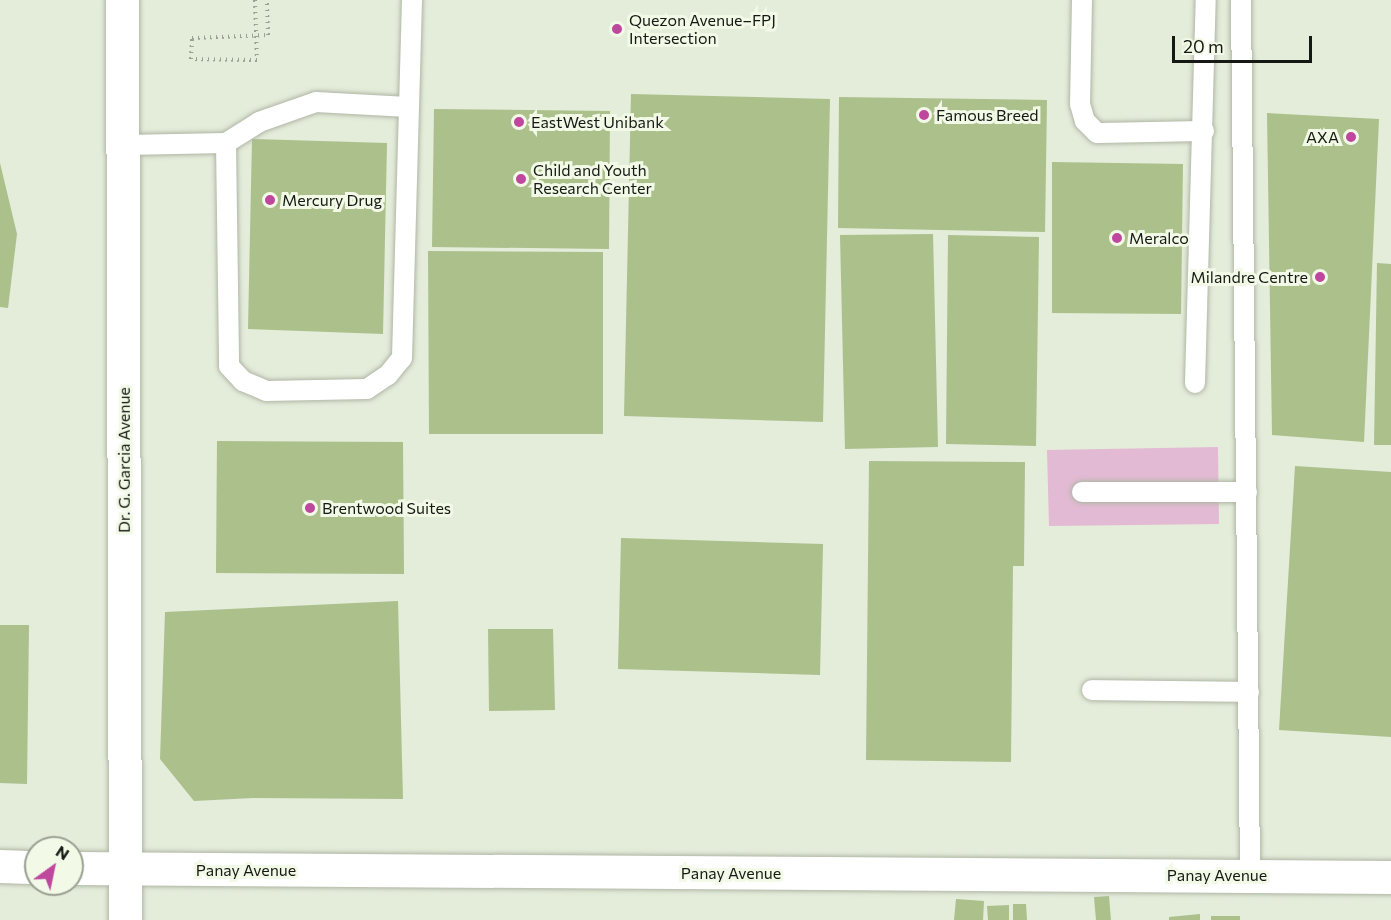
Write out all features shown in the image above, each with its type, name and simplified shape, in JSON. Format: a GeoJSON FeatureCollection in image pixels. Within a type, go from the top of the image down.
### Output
{"type":"FeatureCollection","features":[{"type":"Feature","properties":{"kind":"street","name":"Dr. G. Garcia Avenue"},"geometry":{"type":"LineString","coordinates":[[122,0],[125,145],[125,920]]}},
{"type":"Feature","properties":{"kind":"street"},"geometry":{"type":"LineString","coordinates":[[0,866],[24,867]]}},
{"type":"Feature","properties":{"kind":"street","name":"Panay Avenue"},"geometry":{"type":"LineString","coordinates":[[84,868],[1391,876]]}},
{"type":"Feature","properties":{"kind":"lane"},"geometry":{"type":"LineString","coordinates":[[226,143],[229,366],[243,381],[266,391],[367,389],[388,375],[402,358],[412,0]]}},
{"type":"Feature","properties":{"kind":"lane"},"geometry":{"type":"LineString","coordinates":[[1082,0],[1080,104],[1085,122],[1097,133],[1204,131]]}},
{"type":"Feature","properties":{"kind":"lane"},"geometry":{"type":"LineString","coordinates":[[1195,383],[1206,0]]}},
{"type":"Feature","properties":{"kind":"lane"},"geometry":{"type":"LineString","coordinates":[[1241,0],[1250,875]]}},
{"type":"Feature","properties":{"kind":"lane"},"geometry":{"type":"LineString","coordinates":[[125,145],[226,143],[259,122],[316,102],[408,107]]}},
{"type":"Feature","properties":{"kind":"lane"},"geometry":{"type":"LineString","coordinates":[[1082,492],[1247,492]]}},
{"type":"Feature","properties":{"kind":"lane"},"geometry":{"type":"LineString","coordinates":[[1092,690],[1249,692]]}},
{"type":"Feature","properties":{"kind":"path"},"geometry":{"type":"LineString","coordinates":[[255,0],[257,60],[191,59],[192,38],[268,35],[267,0]]}},
{"type":"Feature","properties":{"kind":"shaded area"},"geometry":{"type":"Polygon","coordinates":[[[1218,447],[1219,524],[1049,526],[1047,450],[1218,447]]]}},
{"type":"Feature","properties":{"kind":"building"},"geometry":{"type":"Polygon","coordinates":[[[631,94],[830,99],[823,422],[624,416],[631,94]]]}},
{"type":"Feature","properties":{"kind":"building"},"geometry":{"type":"Polygon","coordinates":[[[839,97],[1047,100],[1045,232],[838,228],[839,97]]]}},
{"type":"Feature","properties":{"kind":"building","name":"Child and Youth Research Center"},"geometry":{"type":"Polygon","coordinates":[[[434,109],[610,111],[609,249],[432,247],[434,109]]]}},
{"type":"Feature","properties":{"kind":"building","name":"Milandre Centre"},"geometry":{"type":"Polygon","coordinates":[[[1267,113],[1379,119],[1364,442],[1272,435],[1267,113]]]}},
{"type":"Feature","properties":{"kind":"building"},"geometry":{"type":"Polygon","coordinates":[[[252,139],[387,143],[383,334],[248,329],[252,139]]]}},
{"type":"Feature","properties":{"kind":"building","name":"Meralco"},"geometry":{"type":"Polygon","coordinates":[[[1052,162],[1183,164],[1181,314],[1052,313],[1052,162]]]}},
{"type":"Feature","properties":{"kind":"building"},"geometry":{"type":"Polygon","coordinates":[[[0,163],[17,234],[8,308],[0,307],[0,163]]]}},
{"type":"Feature","properties":{"kind":"building"},"geometry":{"type":"Polygon","coordinates":[[[933,234],[938,447],[845,449],[840,235],[933,234]]]}},
{"type":"Feature","properties":{"kind":"building"},"geometry":{"type":"Polygon","coordinates":[[[948,235],[1039,237],[1036,446],[946,444],[948,235]]]}},
{"type":"Feature","properties":{"kind":"building"},"geometry":{"type":"Polygon","coordinates":[[[428,251],[603,252],[603,434],[429,434],[428,251]]]}},
{"type":"Feature","properties":{"kind":"building"},"geometry":{"type":"Polygon","coordinates":[[[1377,263],[1391,264],[1391,445],[1374,445],[1377,263]]]}},
{"type":"Feature","properties":{"kind":"building","name":"Brentwood Suites"},"geometry":{"type":"Polygon","coordinates":[[[217,441],[403,442],[404,574],[216,573],[217,441]]]}},
{"type":"Feature","properties":{"kind":"building"},"geometry":{"type":"Polygon","coordinates":[[[869,461],[1025,462],[1024,566],[1013,566],[1011,762],[866,760],[869,461]]]}},
{"type":"Feature","properties":{"kind":"building"},"geometry":{"type":"Polygon","coordinates":[[[1295,466],[1391,472],[1391,737],[1279,730],[1295,466]]]}},
{"type":"Feature","properties":{"kind":"building"},"geometry":{"type":"Polygon","coordinates":[[[621,538],[823,544],[820,675],[618,669],[621,538]]]}},
{"type":"Feature","properties":{"kind":"building"},"geometry":{"type":"Polygon","coordinates":[[[398,601],[403,799],[253,798],[194,801],[160,759],[165,612],[398,601]]]}},
{"type":"Feature","properties":{"kind":"building"},"geometry":{"type":"Polygon","coordinates":[[[0,625],[29,625],[27,784],[0,783],[0,625]]]}},
{"type":"Feature","properties":{"kind":"building"},"geometry":{"type":"Polygon","coordinates":[[[488,629],[553,629],[555,710],[489,711],[488,629]]]}},
{"type":"Feature","properties":{"kind":"building"},"geometry":{"type":"Polygon","coordinates":[[[1109,896],[1111,920],[1096,920],[1094,897],[1109,896]]]}},
{"type":"Feature","properties":{"kind":"building"},"geometry":{"type":"Polygon","coordinates":[[[956,899],[984,901],[983,920],[954,920],[956,899]]]}},
{"type":"Feature","properties":{"kind":"building"},"geometry":{"type":"Polygon","coordinates":[[[1013,904],[1026,904],[1027,920],[1013,920],[1013,904]]]}},
{"type":"Feature","properties":{"kind":"building"},"geometry":{"type":"Polygon","coordinates":[[[1009,905],[1009,920],[988,920],[987,906],[1009,905]]]}},
{"type":"Feature","properties":{"kind":"building"},"geometry":{"type":"Polygon","coordinates":[[[1200,914],[1200,920],[1169,920],[1169,917],[1200,914]]]}},
{"type":"Feature","properties":{"kind":"building"},"geometry":{"type":"Polygon","coordinates":[[[1211,916],[1240,916],[1240,920],[1211,920],[1211,916]]]}},
{"type":"Feature","properties":{"kind":"place","name":"Quezon Avenue–FPJ Intersection"},"geometry":{"type":"Point","coordinates":[617,29]}},
{"type":"Feature","properties":{"kind":"place","name":"Famous Breed"},"geometry":{"type":"Point","coordinates":[924,115]}},
{"type":"Feature","properties":{"kind":"place","name":"EastWest Unibank"},"geometry":{"type":"Point","coordinates":[519,122]}},
{"type":"Feature","properties":{"kind":"place","name":"AXA"},"geometry":{"type":"Point","coordinates":[1351,137]}},
{"type":"Feature","properties":{"kind":"place","name":"Child and Youth Research Center"},"geometry":{"type":"Point","coordinates":[521,179]}},
{"type":"Feature","properties":{"kind":"place","name":"Mercury Drug"},"geometry":{"type":"Point","coordinates":[270,200]}},
{"type":"Feature","properties":{"kind":"place","name":"Meralco"},"geometry":{"type":"Point","coordinates":[1117,238]}},
{"type":"Feature","properties":{"kind":"place","name":"Milandre Centre"},"geometry":{"type":"Point","coordinates":[1320,277]}},
{"type":"Feature","properties":{"kind":"place","name":"Brentwood Suites"},"geometry":{"type":"Point","coordinates":[310,508]}}]}
